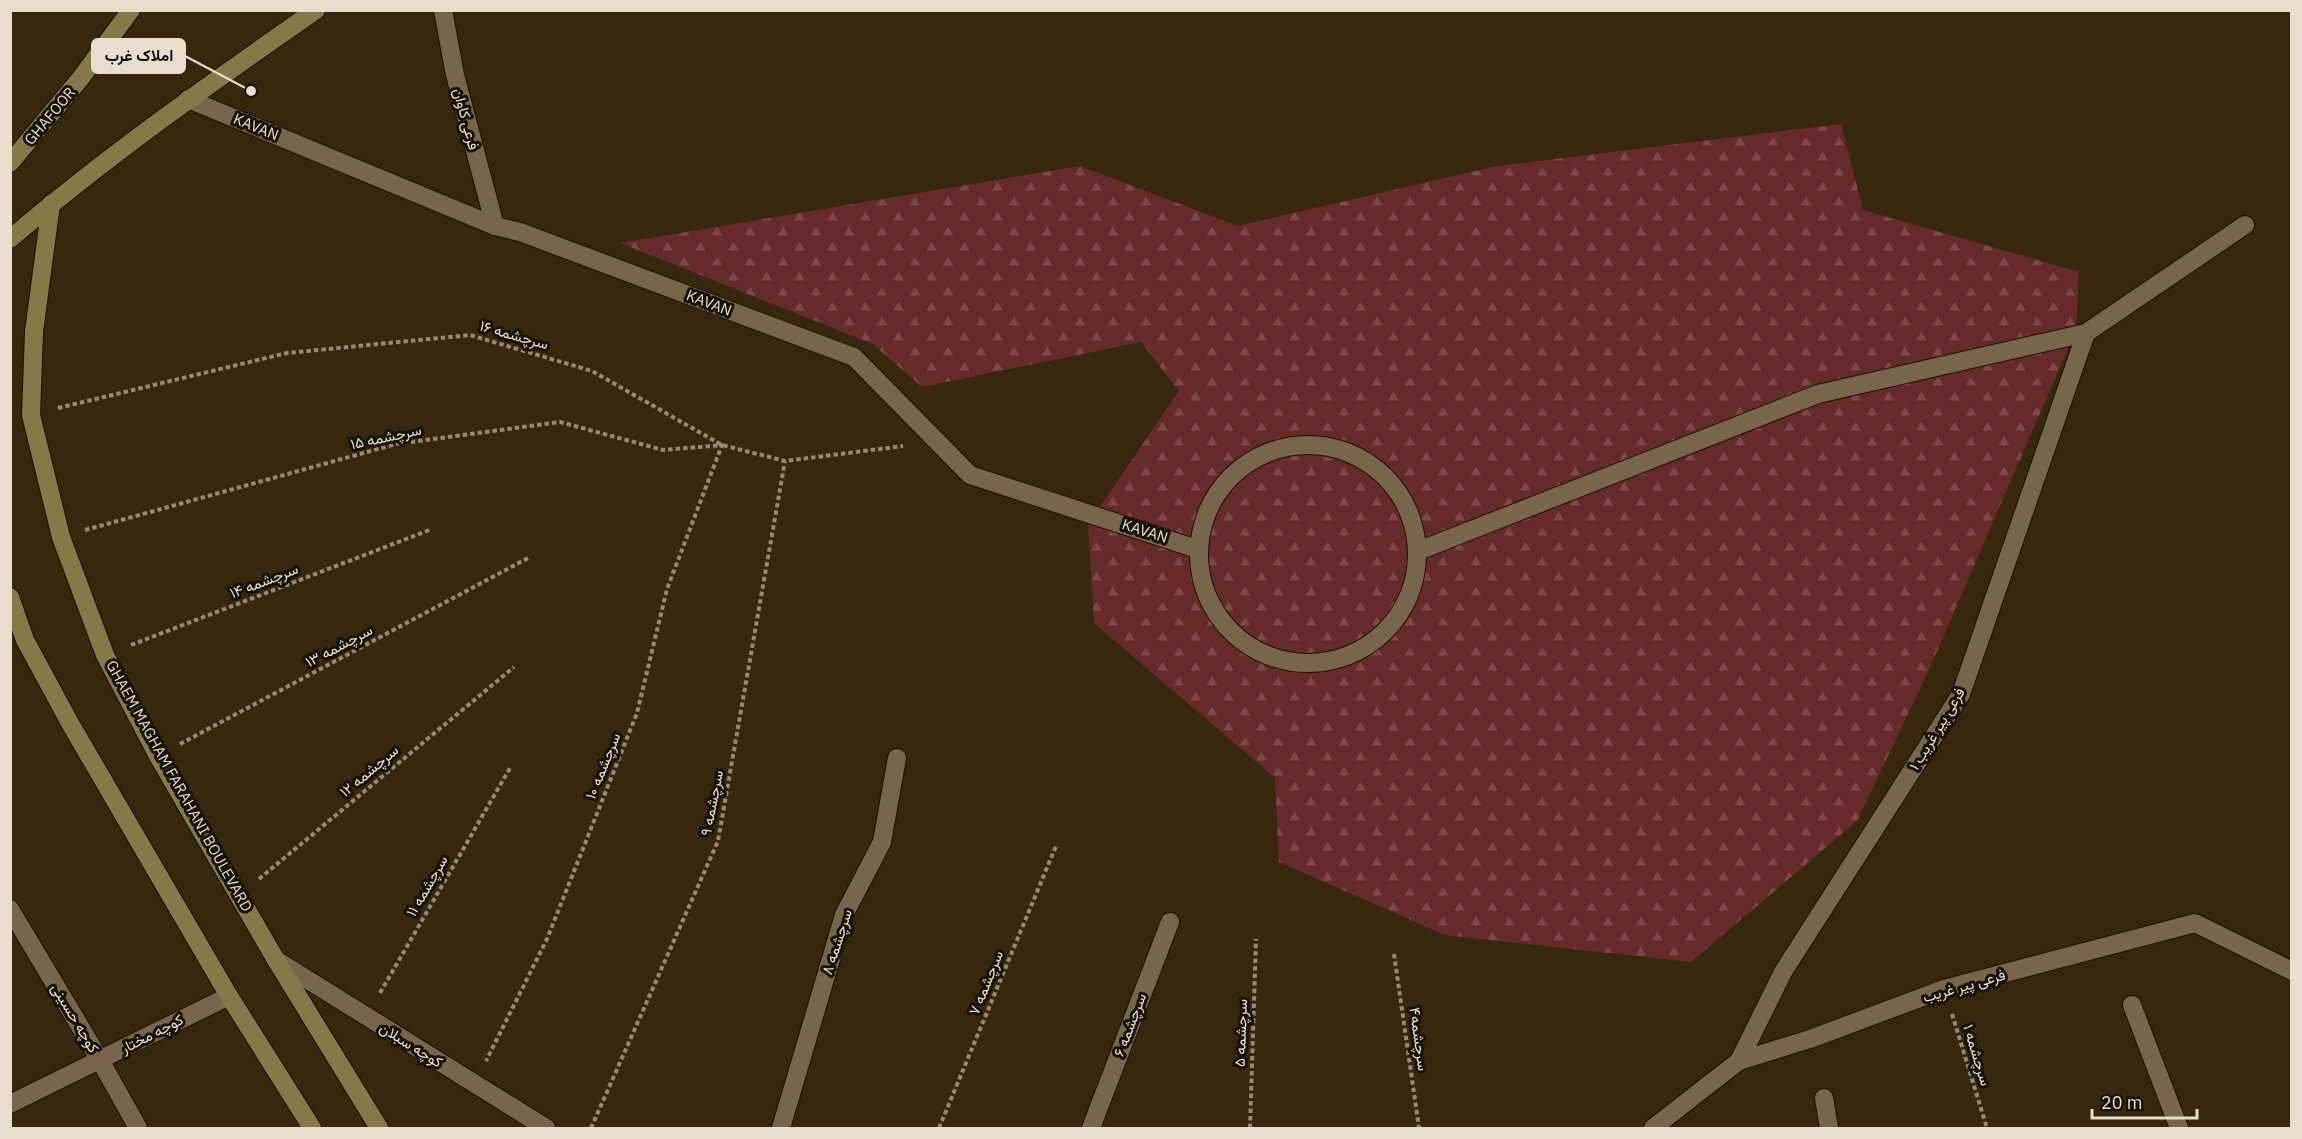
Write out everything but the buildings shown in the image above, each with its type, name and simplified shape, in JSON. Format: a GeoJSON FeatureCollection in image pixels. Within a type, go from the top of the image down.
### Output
{"type":"FeatureCollection","features":[{"type":"Feature","properties":{"kind":"main road","name":"GHAFOOR"},"geometry":{"type":"LineString","coordinates":[[10,163],[80,79],[131,10]]}},
{"type":"Feature","properties":{"kind":"main road"},"geometry":{"type":"LineString","coordinates":[[10,239],[51,204],[188,99],[316,10]]}},
{"type":"Feature","properties":{"kind":"main road","name":"GHAEM MAGHAM FARAHANI BOULEVARD"},"geometry":{"type":"LineString","coordinates":[[51,204],[34,332],[31,415],[61,537],[105,655],[159,756],[276,960],[379,1128]]}},
{"type":"Feature","properties":{"kind":"main road"},"geometry":{"type":"LineString","coordinates":[[10,597],[18,642],[71,725],[229,996],[312,1128]]}},
{"type":"Feature","properties":{"kind":"street","name":"فرعی کاوان"},"geometry":{"type":"LineString","coordinates":[[443,10],[455,75],[495,226]]}},
{"type":"Feature","properties":{"kind":"street","name":"KAVAN"},"geometry":{"type":"LineString","coordinates":[[188,99],[495,226],[520,232],[854,357],[970,475],[1197,549]]}},
{"type":"Feature","properties":{"kind":"street"},"geometry":{"type":"LineString","coordinates":[[1418,551],[1818,394],[2086,333],[2245,225]]}},
{"type":"Feature","properties":{"kind":"street","name":"فرعی پیر غریب ۱"},"geometry":{"type":"LineString","coordinates":[[1739,1061],[1783,972],[1961,694],[2086,333]]}},
{"type":"Feature","properties":{"kind":"street"},"geometry":{"type":"LineString","coordinates":[[1290,446],[1328,446],[1363,459],[1392,483],[1411,515],[1418,551],[1413,586],[1398,618],[1373,643],[1341,659],[1306,664],[1271,658],[1240,642],[1216,615],[1201,584],[1197,549],[1206,512],[1226,480],[1255,458],[1290,446]]}},
{"type":"Feature","properties":{"kind":"street","name":"سرچشمه ۸"},"geometry":{"type":"LineString","coordinates":[[782,1128],[843,915],[882,842],[897,758]]}},
{"type":"Feature","properties":{"kind":"street","name":"کوچه حسینی"},"geometry":{"type":"LineString","coordinates":[[10,909],[138,1128]]}},
{"type":"Feature","properties":{"kind":"street","name":"سرچشمه ۶"},"geometry":{"type":"LineString","coordinates":[[1091,1128],[1170,922]]}},
{"type":"Feature","properties":{"kind":"street","name":"فرعی پیر غریب"},"geometry":{"type":"LineString","coordinates":[[1653,1128],[1739,1061],[1810,1039],[1944,989],[2194,923],[2292,971]]}},
{"type":"Feature","properties":{"kind":"street","name":"کوچه سبلان"},"geometry":{"type":"LineString","coordinates":[[276,960],[546,1128]]}},
{"type":"Feature","properties":{"kind":"street","name":"کوچه مختار"},"geometry":{"type":"LineString","coordinates":[[10,1104],[229,996]]}},
{"type":"Feature","properties":{"kind":"street"},"geometry":{"type":"LineString","coordinates":[[2132,1005],[2179,1128]]}},
{"type":"Feature","properties":{"kind":"street"},"geometry":{"type":"LineString","coordinates":[[1824,1098],[1829,1128]]}},
{"type":"Feature","properties":{"kind":"path","name":"۱۶ سرچشمه"},"geometry":{"type":"LineString","coordinates":[[31,415],[287,352],[470,334],[592,371],[722,445],[785,461],[937,442]]}},
{"type":"Feature","properties":{"kind":"path","name":"سرچشمه ۱۵"},"geometry":{"type":"LineString","coordinates":[[61,537],[396,444],[560,422],[663,450],[722,445]]}},
{"type":"Feature","properties":{"kind":"path","name":"سرچشمه ۱۰"},"geometry":{"type":"LineString","coordinates":[[474,1084],[547,939],[637,712],[667,589],[722,445]]}},
{"type":"Feature","properties":{"kind":"path","name":"سرچشمه ۹"},"geometry":{"type":"LineString","coordinates":[[591,1128],[718,841],[785,461]]}},
{"type":"Feature","properties":{"kind":"path","name":"سرچشمه ۱۴"},"geometry":{"type":"LineString","coordinates":[[105,655],[432,529]]}},
{"type":"Feature","properties":{"kind":"path","name":"سرچشمه ۱۳"},"geometry":{"type":"LineString","coordinates":[[159,756],[530,557]]}},
{"type":"Feature","properties":{"kind":"path","name":"سرچشمه ۱۲"},"geometry":{"type":"LineString","coordinates":[[240,895],[514,667]]}},
{"type":"Feature","properties":{"kind":"path","name":"سرچشمه ۱۱"},"geometry":{"type":"LineString","coordinates":[[366,1017],[510,768]]}},
{"type":"Feature","properties":{"kind":"path","name":"سرچشمه ۷"},"geometry":{"type":"LineString","coordinates":[[939,1128],[1056,846]]}},
{"type":"Feature","properties":{"kind":"path","name":"سرچشمه ۵"},"geometry":{"type":"LineString","coordinates":[[1250,1128],[1256,939]]}},
{"type":"Feature","properties":{"kind":"path","name":"سرچشمه۴"},"geometry":{"type":"LineString","coordinates":[[1394,954],[1419,1128]]}},
{"type":"Feature","properties":{"kind":"path","name":"سرچشمه ۱"},"geometry":{"type":"LineString","coordinates":[[1944,989],[1987,1128]]}},
{"type":"Feature","properties":{"kind":"green space"},"geometry":{"type":"Polygon","coordinates":[[[1841,124],[1863,210],[2079,272],[2076,330],[1928,672],[1857,821],[1691,962],[1445,935],[1279,862],[1275,778],[1094,623],[1088,524],[1179,391],[1141,342],[922,387],[873,344],[620,243],[1080,166],[1238,226],[1497,166],[1841,124]]]}},
{"type":"Feature","properties":{"kind":"place","name":"املاک غرب"},"geometry":{"type":"Point","coordinates":[251,91]}}]}
